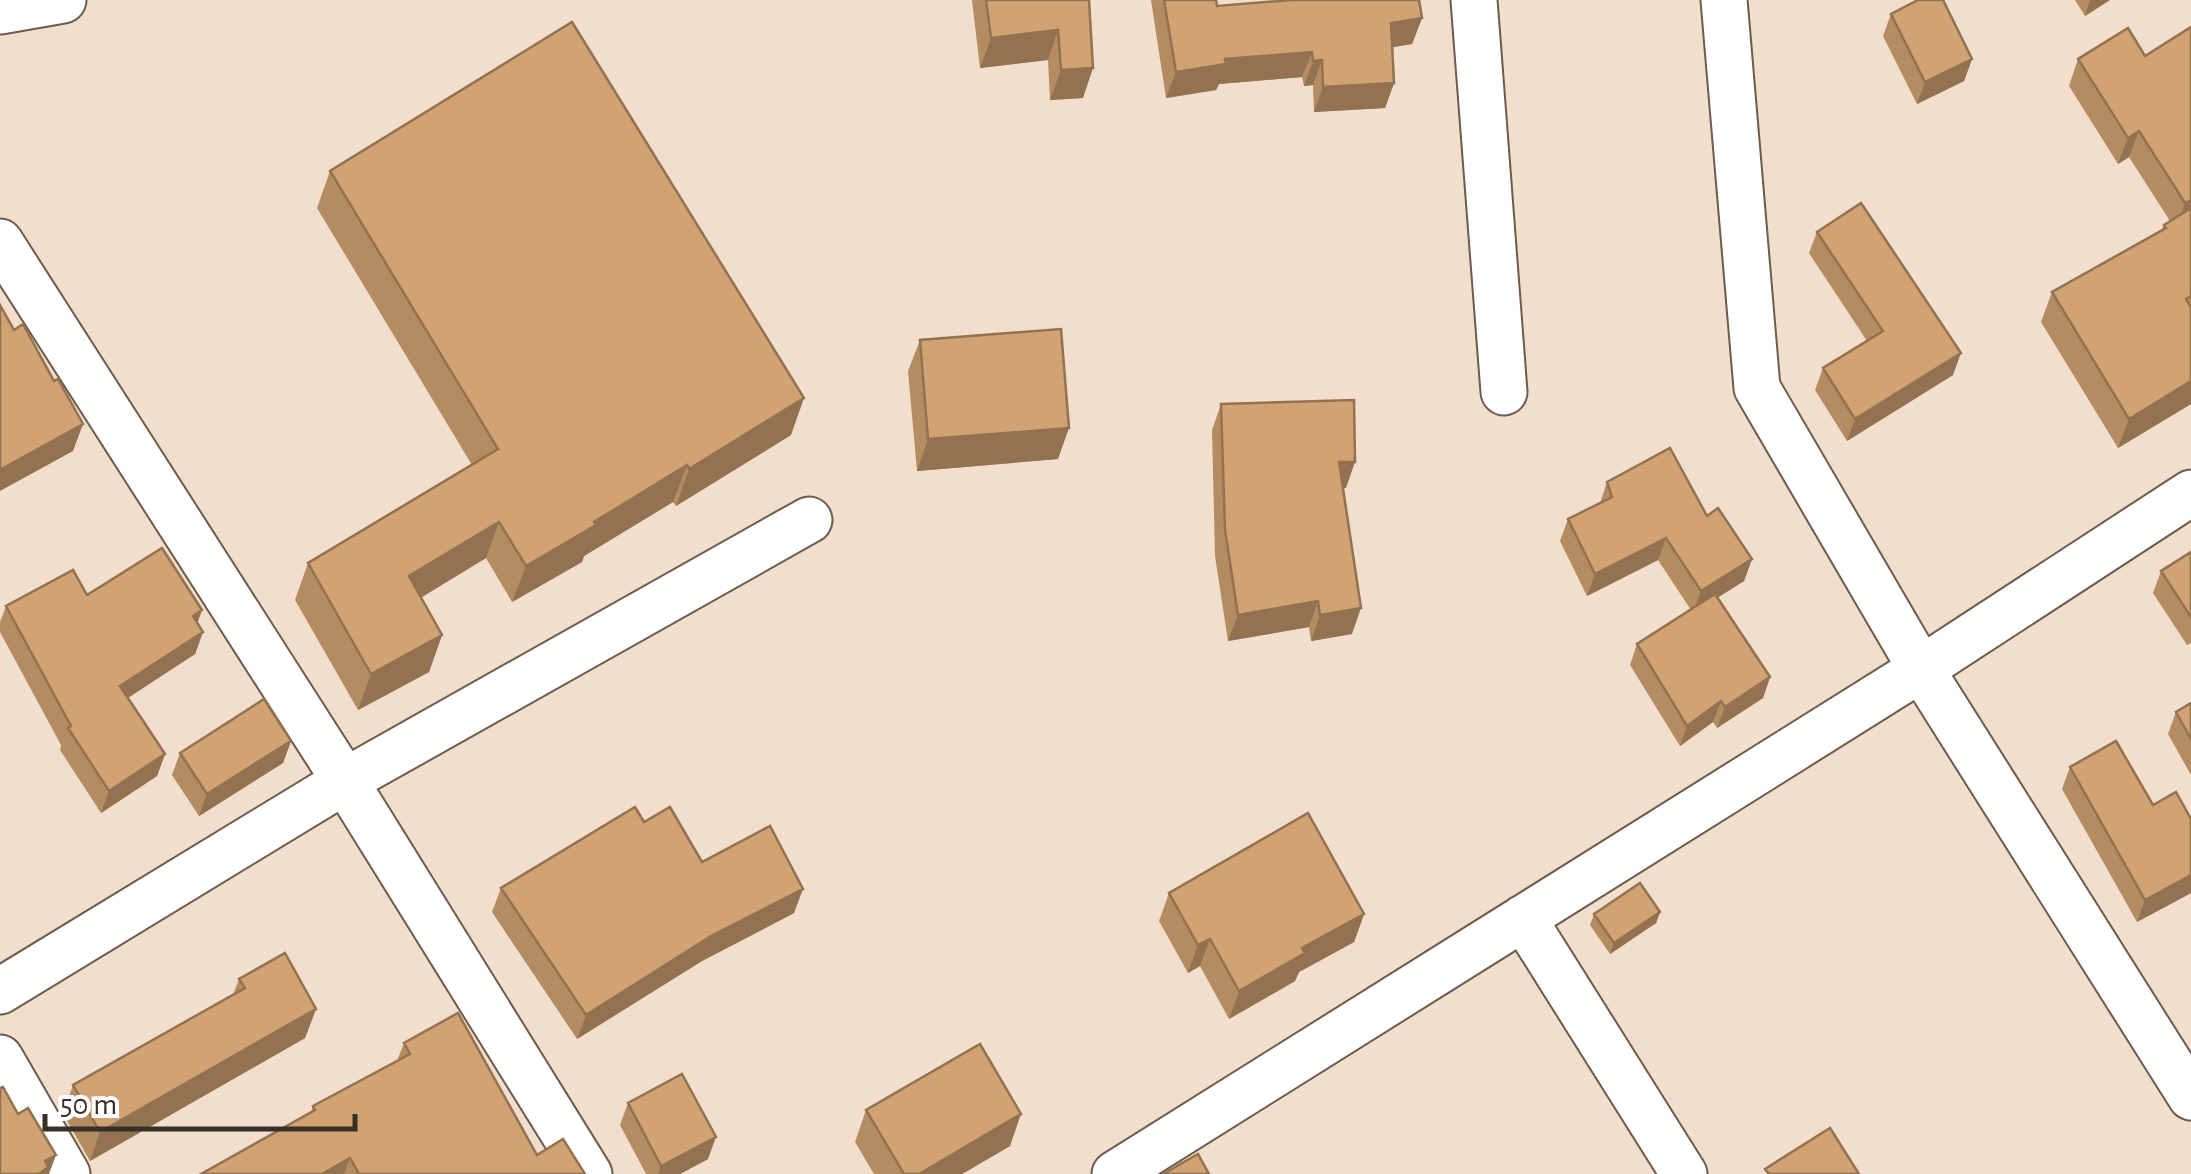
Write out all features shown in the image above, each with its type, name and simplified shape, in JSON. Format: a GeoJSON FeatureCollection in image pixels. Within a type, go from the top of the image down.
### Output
{"type":"FeatureCollection","features":[{"type":"Feature","properties":{"kind":"street"},"geometry":{"type":"LineString","coordinates":[[0,10],[63,0]]}},
{"type":"Feature","properties":{"kind":"street"},"geometry":{"type":"LineString","coordinates":[[1474,0],[1504,392]]}},
{"type":"Feature","properties":{"kind":"street"},"geometry":{"type":"LineString","coordinates":[[1724,0],[1756,388],[1921,669],[2191,1097]]}},
{"type":"Feature","properties":{"kind":"street"},"geometry":{"type":"LineString","coordinates":[[0,242],[346,781],[589,1174]]}},
{"type":"Feature","properties":{"kind":"street"},"geometry":{"type":"LineString","coordinates":[[1115,1174],[1921,669],[2191,493]]}},
{"type":"Feature","properties":{"kind":"street"},"geometry":{"type":"LineString","coordinates":[[0,991],[346,781],[809,520]]}},
{"type":"Feature","properties":{"kind":"street"},"geometry":{"type":"LineString","coordinates":[[1523,918],[1684,1174]]}},
{"type":"Feature","properties":{"kind":"street"},"geometry":{"type":"LineString","coordinates":[[0,1058],[68,1174]]}},
{"type":"Feature","properties":{"kind":"building"},"geometry":{"type":"Polygon","coordinates":[[[986,0],[1089,0],[1093,68],[1061,70],[1058,30],[991,38],[986,0]]]}},
{"type":"Feature","properties":{"kind":"building"},"geometry":{"type":"Polygon","coordinates":[[[1164,0],[1216,0],[1217,6],[1292,0],[1419,0],[1422,18],[1391,23],[1394,83],[1323,87],[1322,60],[1313,61],[1312,52],[1225,59],[1226,64],[1176,72],[1164,0]]]}},
{"type":"Feature","properties":{"kind":"building"},"geometry":{"type":"Polygon","coordinates":[[[1918,0],[1943,0],[1972,59],[1925,82],[1891,14],[1918,0]]]}},
{"type":"Feature","properties":{"kind":"building"},"geometry":{"type":"Polygon","coordinates":[[[572,22],[804,398],[689,469],[687,465],[526,566],[499,522],[409,576],[442,635],[371,674],[308,563],[498,449],[330,171],[572,22]]]}},
{"type":"Feature","properties":{"kind":"building"},"geometry":{"type":"Polygon","coordinates":[[[2191,27],[2191,200],[2185,203],[2139,131],[2128,138],[2078,59],[2128,28],[2145,56],[2191,27]]]}},
{"type":"Feature","properties":{"kind":"building"},"geometry":{"type":"Polygon","coordinates":[[[1861,203],[1961,353],[1855,419],[1823,368],[1883,331],[1817,232],[1861,203]]]}},
{"type":"Feature","properties":{"kind":"building"},"geometry":{"type":"Polygon","coordinates":[[[2191,208],[2191,296],[2186,299],[2191,308],[2191,381],[2129,419],[2052,292],[2166,228],[2164,225],[2191,208]]]}},
{"type":"Feature","properties":{"kind":"building"},"geometry":{"type":"Polygon","coordinates":[[[0,305],[14,330],[23,324],[83,424],[0,470],[0,305]]]}},
{"type":"Feature","properties":{"kind":"building"},"geometry":{"type":"Polygon","coordinates":[[[1061,329],[1069,428],[928,439],[920,340],[1061,329]]]}},
{"type":"Feature","properties":{"kind":"building"},"geometry":{"type":"Polygon","coordinates":[[[1354,400],[1355,462],[1339,462],[1361,608],[1320,615],[1318,601],[1238,615],[1225,530],[1221,404],[1354,400]]]}},
{"type":"Feature","properties":{"kind":"building"},"geometry":{"type":"Polygon","coordinates":[[[1670,448],[1707,516],[1718,508],[1752,559],[1701,591],[1666,538],[1595,574],[1568,519],[1612,497],[1607,482],[1670,448]]]}},
{"type":"Feature","properties":{"kind":"building"},"geometry":{"type":"Polygon","coordinates":[[[162,548],[202,610],[193,616],[203,632],[120,686],[165,754],[109,791],[68,728],[71,726],[6,606],[73,570],[87,595],[162,548]]]}},
{"type":"Feature","properties":{"kind":"building"},"geometry":{"type":"Polygon","coordinates":[[[2191,552],[2191,617],[2161,571],[2191,552]]]}},
{"type":"Feature","properties":{"kind":"building"},"geometry":{"type":"Polygon","coordinates":[[[1715,594],[1770,677],[1725,707],[1721,701],[1687,726],[1637,644],[1715,594]]]}},
{"type":"Feature","properties":{"kind":"building"},"geometry":{"type":"Polygon","coordinates":[[[264,699],[291,741],[207,794],[180,753],[264,699]]]}},
{"type":"Feature","properties":{"kind":"building"},"geometry":{"type":"Polygon","coordinates":[[[2191,703],[2191,739],[2176,712],[2191,703]]]}},
{"type":"Feature","properties":{"kind":"building"},"geometry":{"type":"Polygon","coordinates":[[[2116,741],[2153,805],[2176,792],[2191,819],[2191,875],[2145,900],[2070,767],[2116,741]]]}},
{"type":"Feature","properties":{"kind":"building"},"geometry":{"type":"Polygon","coordinates":[[[635,807],[644,822],[670,807],[702,862],[770,826],[803,889],[711,936],[586,1015],[501,888],[635,807]]]}},
{"type":"Feature","properties":{"kind":"building"},"geometry":{"type":"Polygon","coordinates":[[[1308,813],[1364,914],[1302,948],[1305,953],[1239,991],[1210,939],[1198,945],[1169,893],[1308,813]]]}},
{"type":"Feature","properties":{"kind":"building"},"geometry":{"type":"Polygon","coordinates":[[[1640,883],[1660,912],[1614,943],[1594,914],[1640,883]]]}},
{"type":"Feature","properties":{"kind":"building"},"geometry":{"type":"Polygon","coordinates":[[[285,953],[316,1009],[100,1132],[73,1085],[245,988],[239,979],[285,953]]]}},
{"type":"Feature","properties":{"kind":"building"},"geometry":{"type":"Polygon","coordinates":[[[458,1013],[537,1155],[563,1139],[585,1174],[359,1174],[350,1158],[322,1174],[201,1174],[315,1110],[313,1106],[410,1054],[404,1043],[458,1013]]]}},
{"type":"Feature","properties":{"kind":"building"},"geometry":{"type":"Polygon","coordinates":[[[980,1044],[1021,1114],[919,1174],[904,1174],[866,1110],[980,1044]]]}},
{"type":"Feature","properties":{"kind":"building"},"geometry":{"type":"Polygon","coordinates":[[[682,1074],[716,1137],[661,1166],[628,1103],[682,1074]]]}},
{"type":"Feature","properties":{"kind":"building"},"geometry":{"type":"Polygon","coordinates":[[[3,1087],[18,1114],[28,1108],[56,1155],[45,1161],[48,1167],[39,1174],[0,1174],[3,1087]]]}},
{"type":"Feature","properties":{"kind":"building"},"geometry":{"type":"Polygon","coordinates":[[[1830,1128],[1859,1174],[1769,1174],[1765,1169],[1830,1128]]]}},
{"type":"Feature","properties":{"kind":"building"},"geometry":{"type":"Polygon","coordinates":[[[1198,1154],[1209,1174],[1163,1174],[1198,1154]]]}}]}
